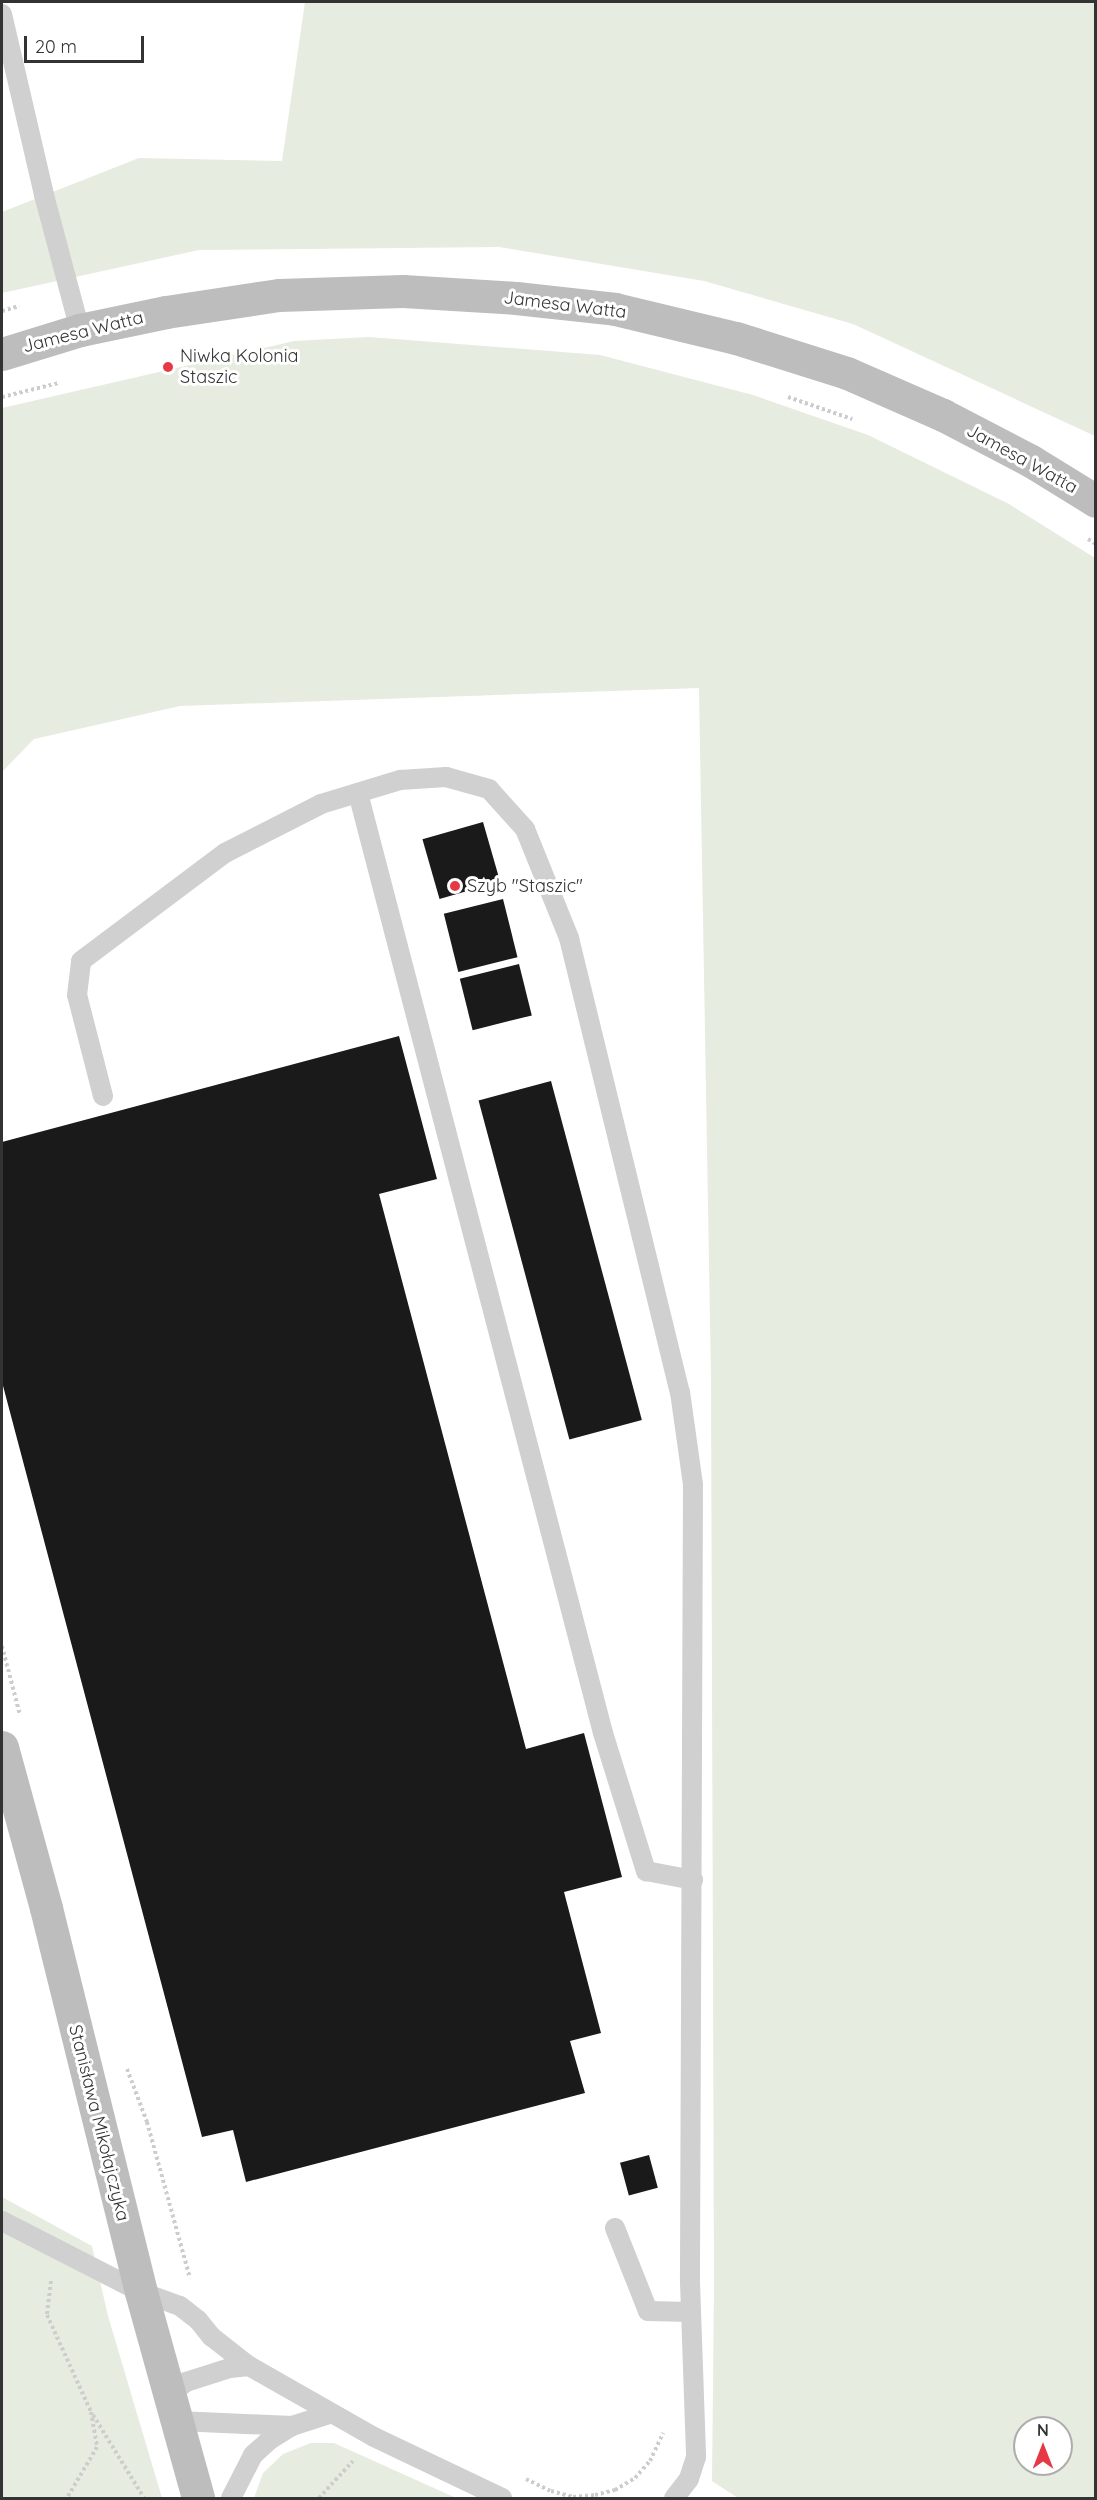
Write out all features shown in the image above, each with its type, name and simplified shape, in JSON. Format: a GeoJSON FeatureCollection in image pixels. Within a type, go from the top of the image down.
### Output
{"type":"FeatureCollection","features":[{"type":"Feature","properties":{"kind":"street","name":"Jamesa Watta"},"geometry":{"type":"LineString","coordinates":[[2,354],[81,330],[166,312],[290,295],[404,291],[516,298],[615,309],[736,338],[847,373],[943,415],[1031,461],[1095,501]]}},
{"type":"Feature","properties":{"kind":"street","name":"Stanisława Mikołajczyka"},"geometry":{"type":"LineString","coordinates":[[2,1747],[46,1908],[141,2292],[198,2499]]}},
{"type":"Feature","properties":{"kind":"lane"},"geometry":{"type":"LineString","coordinates":[[2,14],[44,195],[81,330]]}},
{"type":"Feature","properties":{"kind":"lane"},"geometry":{"type":"LineString","coordinates":[[103,1096],[77,995],[81,961],[225,853],[321,804],[400,780],[446,777],[489,789],[525,829],[569,938],[680,1392],[693,1485],[691,2312],[696,2457],[689,2479],[674,2499]]}},
{"type":"Feature","properties":{"kind":"lane"},"geometry":{"type":"LineString","coordinates":[[358,793],[603,1733],[646,1871],[693,1880]]}},
{"type":"Feature","properties":{"kind":"lane"},"geometry":{"type":"LineString","coordinates":[[2,2221],[56,2251],[141,2292],[180,2306],[198,2320],[212,2337],[249,2366],[330,2414],[501,2499]]}},
{"type":"Feature","properties":{"kind":"lane"},"geometry":{"type":"LineString","coordinates":[[615,2228],[648,2312],[691,2312]]}},
{"type":"Feature","properties":{"kind":"lane"},"geometry":{"type":"LineString","coordinates":[[249,2366],[230,2368],[195,2379],[174,2407],[292,2426]]}},
{"type":"Feature","properties":{"kind":"lane"},"geometry":{"type":"LineString","coordinates":[[231,2499],[253,2455],[270,2439],[292,2426],[330,2414]]}},
{"type":"Feature","properties":{"kind":"path"},"geometry":{"type":"LineString","coordinates":[[2,397],[59,383]]}},
{"type":"Feature","properties":{"kind":"path"},"geometry":{"type":"LineString","coordinates":[[778,393],[853,419]]}},
{"type":"Feature","properties":{"kind":"path"},"geometry":{"type":"LineString","coordinates":[[1086,538],[1095,544]]}},
{"type":"Feature","properties":{"kind":"path"},"geometry":{"type":"LineString","coordinates":[[56,2251],[47,2315],[91,2412],[144,2499]]}},
{"type":"Feature","properties":{"kind":"path"},"geometry":{"type":"LineString","coordinates":[[67,2499],[97,2447],[91,2412]]}},
{"type":"Feature","properties":{"kind":"path"},"geometry":{"type":"LineString","coordinates":[[520,2476],[551,2492],[573,2497],[615,2490],[635,2478],[650,2461],[665,2430]]}},
{"type":"Feature","properties":{"kind":"shaded area"},"geometry":{"type":"Polygon","coordinates":[[[305,2],[1095,2],[1095,436],[853,324],[704,281],[499,247],[199,250],[2,293],[2,212],[139,158],[282,161],[305,2]]]}},
{"type":"Feature","properties":{"kind":"shaded area"},"geometry":{"type":"Polygon","coordinates":[[[369,337],[600,355],[753,395],[868,435],[1009,504],[1095,558],[1095,2498],[738,2498],[712,2481],[714,2287],[711,1378],[699,688],[180,706],[34,739],[2,772],[2,408],[294,341],[369,337]]]}},
{"type":"Feature","properties":{"kind":"shaded area"},"geometry":{"type":"Polygon","coordinates":[[[2,2197],[92,2246],[108,2316],[162,2498],[2,2498],[2,2197]]]}},
{"type":"Feature","properties":{"kind":"shaded area"},"geometry":{"type":"Polygon","coordinates":[[[311,2443],[334,2443],[456,2498],[254,2498],[263,2473],[283,2454],[311,2443]]]}},
{"type":"Feature","properties":{"kind":"building"},"geometry":{"type":"Polygon","coordinates":[[[483,822],[500,882],[440,899],[422,839],[483,822]]]}},
{"type":"Feature","properties":{"kind":"building"},"geometry":{"type":"Polygon","coordinates":[[[503,899],[518,957],[458,972],[444,914],[503,899]]]}},
{"type":"Feature","properties":{"kind":"building"},"geometry":{"type":"Polygon","coordinates":[[[519,964],[532,1015],[473,1030],[460,979],[519,964]]]}},
{"type":"Feature","properties":{"kind":"building"},"geometry":{"type":"Polygon","coordinates":[[[399,1036],[437,1179],[379,1194],[526,1749],[584,1733],[622,1877],[564,1892],[601,2033],[570,2041],[585,2093],[246,2182],[233,2130],[202,2137],[2,1382],[2,1142],[399,1036]]]}},
{"type":"Feature","properties":{"kind":"building"},"geometry":{"type":"Polygon","coordinates":[[[551,1081],[642,1420],[569,1439],[479,1100],[551,1081]]]}},
{"type":"Feature","properties":{"kind":"building"},"geometry":{"type":"Polygon","coordinates":[[[649,2155],[658,2188],[629,2196],[620,2163],[649,2155]]]}},
{"type":"Feature","properties":{"kind":"place","name":"Niwka Kolonia Staszic"},"geometry":{"type":"Point","coordinates":[168,367]}},
{"type":"Feature","properties":{"kind":"place","name":"Szyb \"Staszic\""},"geometry":{"type":"Point","coordinates":[455,886]}}]}
